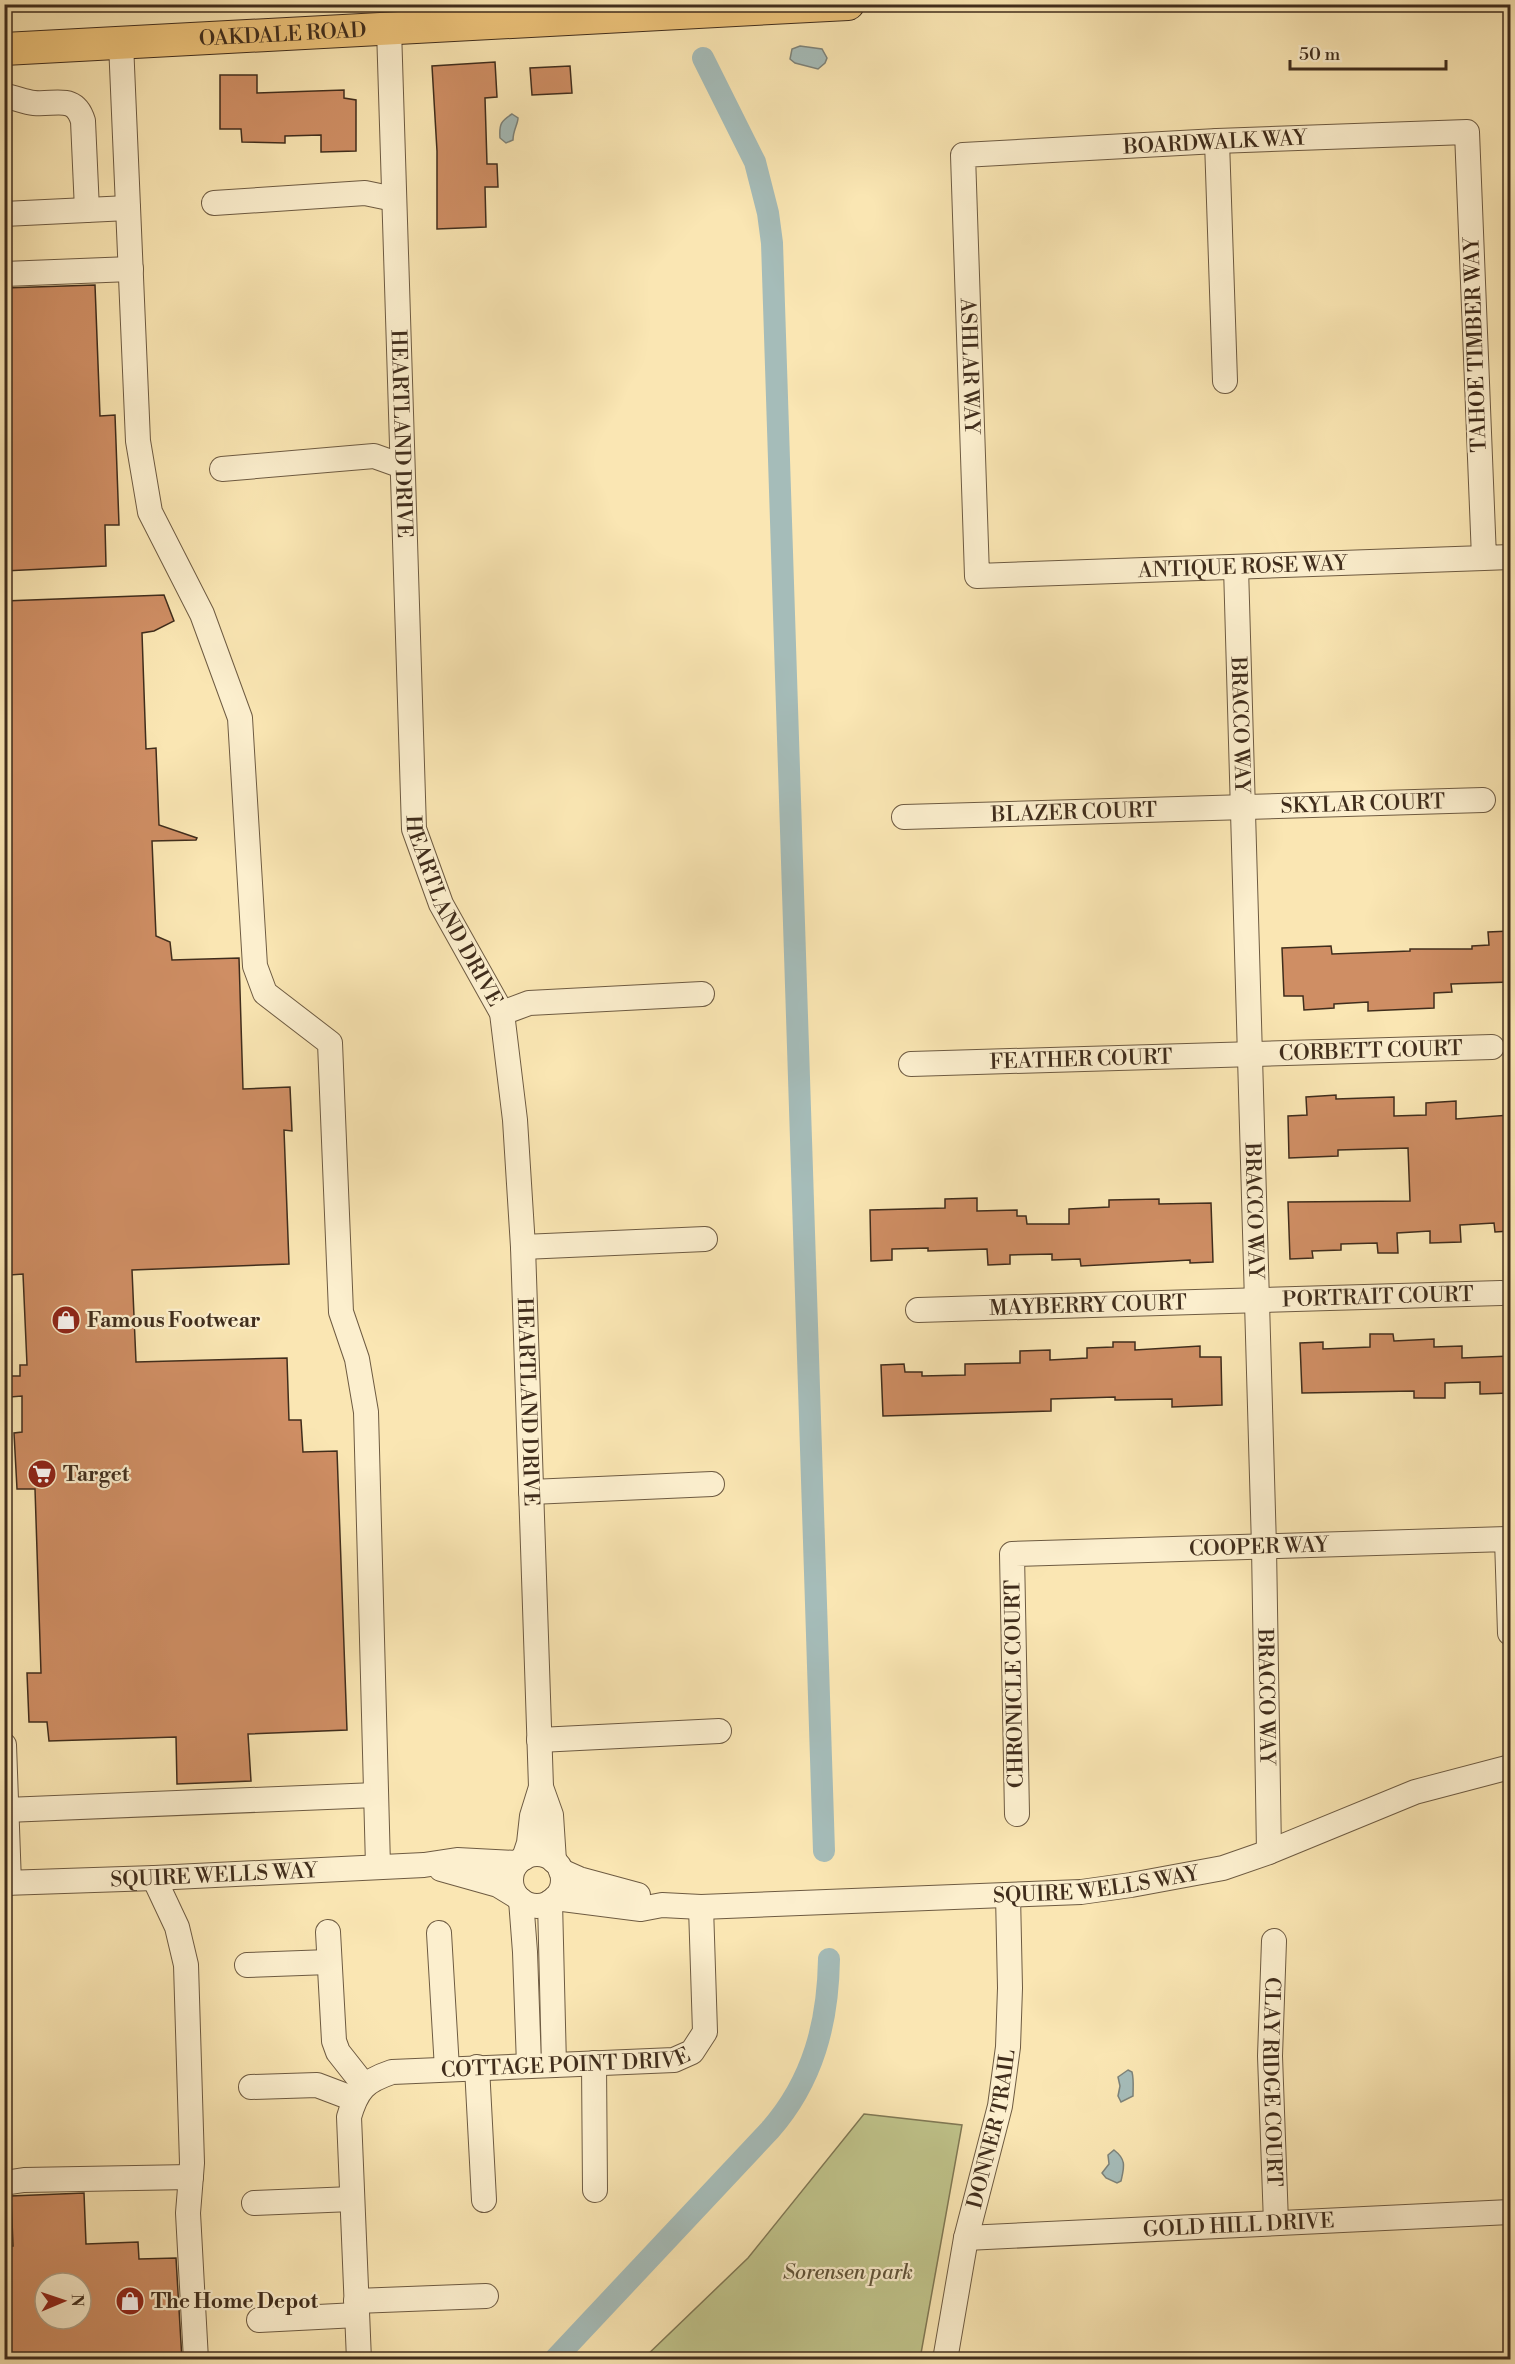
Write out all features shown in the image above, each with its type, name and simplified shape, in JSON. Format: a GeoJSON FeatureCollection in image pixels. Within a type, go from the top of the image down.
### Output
{"type":"FeatureCollection","features":[{"type":"Feature","properties":{"kind":"main road","name":"OAKDALE ROAD"},"geometry":{"type":"LineString","coordinates":[[4,49],[848,4]]}},
{"type":"Feature","properties":{"kind":"street","name":"HEARTLAND DRIVE"},"geometry":{"type":"LineString","coordinates":[[389,29],[414,829],[441,904],[502,1013],[515,1120],[523,1247],[541,1787],[551,1815],[557,1866]]}},
{"type":"Feature","properties":{"kind":"street"},"geometry":{"type":"LineString","coordinates":[[121,43],[138,441],[150,512],[202,614],[240,718],[255,966],[265,993],[330,1043],[341,1312],[357,1359],[366,1412],[378,1866]]}},
{"type":"Feature","properties":{"kind":"street"},"geometry":{"type":"LineString","coordinates":[[4,96],[31,103],[64,102],[74,105],[80,111],[87,210]]}},
{"type":"Feature","properties":{"kind":"street","name":"BOARDWALK WAY"},"geometry":{"type":"LineString","coordinates":[[963,155],[1217,141],[1467,132]]}},
{"type":"Feature","properties":{"kind":"street","name":"TAHOE TIMBER WAY"},"geometry":{"type":"LineString","coordinates":[[1467,132],[1484,558]]}},
{"type":"Feature","properties":{"kind":"street"},"geometry":{"type":"LineString","coordinates":[[1217,141],[1225,381]]}},
{"type":"Feature","properties":{"kind":"street","name":"ASHLAR WAY"},"geometry":{"type":"LineString","coordinates":[[963,155],[977,576]]}},
{"type":"Feature","properties":{"kind":"street"},"geometry":{"type":"LineString","coordinates":[[214,203],[365,194],[394,199]]}},
{"type":"Feature","properties":{"kind":"street"},"geometry":{"type":"LineString","coordinates":[[4,214],[128,208]]}},
{"type":"Feature","properties":{"kind":"street"},"geometry":{"type":"LineString","coordinates":[[4,274],[130,268]]}},
{"type":"Feature","properties":{"kind":"street"},"geometry":{"type":"LineString","coordinates":[[222,469],[374,456],[402,466]]}},
{"type":"Feature","properties":{"kind":"street","name":"ANTIQUE ROSE WAY"},"geometry":{"type":"LineString","coordinates":[[977,576],[1510,557]]}},
{"type":"Feature","properties":{"kind":"street","name":"BRACCO WAY"},"geometry":{"type":"LineString","coordinates":[[1236,567],[1264,1547],[1269,1852]]}},
{"type":"Feature","properties":{"kind":"street","name":"SKYLAR COURT"},"geometry":{"type":"LineString","coordinates":[[1242,808],[1483,800]]}},
{"type":"Feature","properties":{"kind":"street","name":"BLAZER COURT"},"geometry":{"type":"LineString","coordinates":[[904,817],[1242,808]]}},
{"type":"Feature","properties":{"kind":"street"},"geometry":{"type":"LineString","coordinates":[[502,1013],[529,1003],[702,994]]}},
{"type":"Feature","properties":{"kind":"street","name":"CORBETT COURT"},"geometry":{"type":"LineString","coordinates":[[1250,1054],[1492,1047]]}},
{"type":"Feature","properties":{"kind":"street","name":"FEATHER COURT"},"geometry":{"type":"LineString","coordinates":[[911,1064],[1250,1054]]}},
{"type":"Feature","properties":{"kind":"street"},"geometry":{"type":"LineString","coordinates":[[523,1247],[705,1239]]}},
{"type":"Feature","properties":{"kind":"street","name":"PORTRAIT COURT"},"geometry":{"type":"LineString","coordinates":[[1257,1300],[1501,1293]]}},
{"type":"Feature","properties":{"kind":"street","name":"MAYBERRY COURT"},"geometry":{"type":"LineString","coordinates":[[918,1310],[1257,1300]]}},
{"type":"Feature","properties":{"kind":"street"},"geometry":{"type":"LineString","coordinates":[[531,1492],[712,1484]]}},
{"type":"Feature","properties":{"kind":"street","name":"COOPER WAY"},"geometry":{"type":"LineString","coordinates":[[1012,1554],[1507,1539],[1510,1633]]}},
{"type":"Feature","properties":{"kind":"street","name":"CHRONICLE COURT"},"geometry":{"type":"LineString","coordinates":[[1012,1554],[1017,1814]]}},
{"type":"Feature","properties":{"kind":"street"},"geometry":{"type":"LineString","coordinates":[[539,1740],[719,1731]]}},
{"type":"Feature","properties":{"kind":"street"},"geometry":{"type":"LineString","coordinates":[[4,1745],[7,1883]]}},
{"type":"Feature","properties":{"kind":"street","name":"SQUIRE WELLS WAY"},"geometry":{"type":"LineString","coordinates":[[553,1900],[641,1909],[662,1905],[701,1907],[1081,1892],[1223,1868],[1269,1852],[1415,1792],[1510,1767]]}},
{"type":"Feature","properties":{"kind":"street","name":"HEARTLAND DRIVE"},"geometry":{"type":"LineString","coordinates":[[521,1861],[529,1843],[532,1815],[541,1787]]}},
{"type":"Feature","properties":{"kind":"street"},"geometry":{"type":"LineString","coordinates":[[6,1810],[376,1795]]}},
{"type":"Feature","properties":{"kind":"street"},"geometry":{"type":"LineString","coordinates":[[518,1898],[530,1905],[540,1906],[553,1900],[561,1890],[563,1880],[557,1866],[545,1856],[534,1854],[521,1861],[511,1879],[518,1898],[527,1986],[529,2065]]}},
{"type":"Feature","properties":{"kind":"street","name":"SQUIRE WELLS WAY"},"geometry":{"type":"LineString","coordinates":[[7,1883],[154,1878],[424,1864],[457,1860],[521,1861]]}},
{"type":"Feature","properties":{"kind":"street","name":"SQUIRE WELLS WAY"},"geometry":{"type":"LineString","coordinates":[[424,1864],[498,1885],[518,1898]]}},
{"type":"Feature","properties":{"kind":"street","name":"SQUIRE WELLS WAY"},"geometry":{"type":"LineString","coordinates":[[557,1866],[579,1879],[642,1896],[662,1905]]}},
{"type":"Feature","properties":{"kind":"street"},"geometry":{"type":"LineString","coordinates":[[154,1878],[177,1927],[186,1965],[191,2176],[188,2213],[196,2360]]}},
{"type":"Feature","properties":{"kind":"street","name":"DONNER TRAIL"},"geometry":{"type":"LineString","coordinates":[[945,2360],[966,2238],[1000,2106],[1008,2047],[1011,1988],[1008,1895]]}},
{"type":"Feature","properties":{"kind":"street"},"geometry":{"type":"LineString","coordinates":[[553,1900],[554,2064]]}},
{"type":"Feature","properties":{"kind":"street","name":"COTTAGE POINT DRIVE"},"geometry":{"type":"LineString","coordinates":[[359,2092],[392,2072],[674,2060],[692,2052],[705,2032],[701,1907]]}},
{"type":"Feature","properties":{"kind":"street"},"geometry":{"type":"LineString","coordinates":[[327,1932],[334,2041],[359,2092],[349,2117],[359,2360]]}},
{"type":"Feature","properties":{"kind":"street"},"geometry":{"type":"LineString","coordinates":[[439,1933],[447,2068]]}},
{"type":"Feature","properties":{"kind":"street","name":"CLAY RIDGE COURT"},"geometry":{"type":"LineString","coordinates":[[1274,1941],[1270,2056],[1276,2223]]}},
{"type":"Feature","properties":{"kind":"street"},"geometry":{"type":"LineString","coordinates":[[248,1965],[329,1962]]}},
{"type":"Feature","properties":{"kind":"street"},"geometry":{"type":"LineString","coordinates":[[527,1986],[552,1985]]}},
{"type":"Feature","properties":{"kind":"street"},"geometry":{"type":"LineString","coordinates":[[594,2063],[595,2190]]}},
{"type":"Feature","properties":{"kind":"street"},"geometry":{"type":"LineString","coordinates":[[477,2067],[484,2200]]}},
{"type":"Feature","properties":{"kind":"street"},"geometry":{"type":"LineString","coordinates":[[251,2087],[317,2085],[359,2092]]}},
{"type":"Feature","properties":{"kind":"street"},"geometry":{"type":"LineString","coordinates":[[4,2183],[191,2176]]}},
{"type":"Feature","properties":{"kind":"street"},"geometry":{"type":"LineString","coordinates":[[254,2204],[352,2199]]}},
{"type":"Feature","properties":{"kind":"street","name":"GOLD HILL DRIVE"},"geometry":{"type":"LineString","coordinates":[[966,2238],[1510,2212]]}},
{"type":"Feature","properties":{"kind":"street"},"geometry":{"type":"LineString","coordinates":[[259,2320],[486,2296]]}},
{"type":"Feature","properties":{"kind":"green space","name":"Sorensen park"},"geometry":{"type":"Polygon","coordinates":[[[864,2114],[962,2125],[920,2359],[643,2359],[748,2258],[864,2114]]]}},
{"type":"Feature","properties":{"kind":"water"},"geometry":{"type":"Polygon","coordinates":[[[800,46],[822,49],[827,58],[825,63],[818,69],[795,63],[790,59],[792,49],[800,46]]]}},
{"type":"Feature","properties":{"kind":"water"},"geometry":{"type":"Polygon","coordinates":[[[512,114],[518,120],[513,140],[506,143],[500,138],[500,126],[512,114]]]}},
{"type":"Feature","properties":{"kind":"water"},"geometry":{"type":"Polygon","coordinates":[[[1128,2070],[1133,2075],[1133,2096],[1121,2102],[1118,2096],[1120,2086],[1118,2077],[1128,2070]]]}},
{"type":"Feature","properties":{"kind":"water"},"geometry":{"type":"Polygon","coordinates":[[[1114,2150],[1123,2161],[1121,2181],[1117,2183],[1106,2178],[1102,2173],[1109,2164],[1108,2155],[1114,2150]]]}},
{"type":"Feature","properties":{"kind":"building"},"geometry":{"type":"Polygon","coordinates":[[[495,62],[497,97],[485,98],[487,164],[497,164],[498,187],[485,187],[486,227],[437,229],[437,151],[432,66],[495,62]]]}},
{"type":"Feature","properties":{"kind":"building"},"geometry":{"type":"Polygon","coordinates":[[[570,66],[572,93],[532,95],[530,68],[570,66]]]}},
{"type":"Feature","properties":{"kind":"building"},"geometry":{"type":"Polygon","coordinates":[[[220,75],[257,75],[257,93],[344,90],[344,98],[356,100],[356,151],[321,152],[321,135],[285,136],[285,143],[242,142],[241,129],[220,129],[220,75]]]}},
{"type":"Feature","properties":{"kind":"building"},"geometry":{"type":"Polygon","coordinates":[[[95,285],[100,416],[115,415],[119,525],[105,525],[106,566],[4,571],[4,288],[95,285]]]}},
{"type":"Feature","properties":{"kind":"building"},"geometry":{"type":"Polygon","coordinates":[[[164,595],[174,621],[154,631],[142,633],[146,749],[156,748],[159,825],[197,838],[196,840],[152,841],[156,936],[170,942],[172,960],[239,958],[243,1089],[290,1087],[292,1131],[284,1130],[289,1264],[132,1270],[136,1362],[287,1358],[289,1420],[301,1420],[303,1452],[337,1451],[347,1730],[248,1734],[251,1781],[177,1784],[176,1737],[49,1741],[47,1722],[29,1722],[27,1673],[41,1673],[35,1489],[17,1489],[14,1433],[22,1432],[22,1396],[10,1397],[10,1376],[20,1376],[20,1365],[27,1365],[23,1274],[10,1275],[10,1264],[7,1264],[8,1210],[4,1210],[4,601],[164,595]]]}},
{"type":"Feature","properties":{"kind":"building"},"geometry":{"type":"Polygon","coordinates":[[[1510,931],[1510,982],[1451,984],[1452,992],[1434,993],[1434,1008],[1368,1011],[1368,1002],[1334,1004],[1334,1008],[1304,1010],[1303,996],[1284,996],[1282,948],[1331,946],[1332,954],[1410,951],[1410,949],[1472,949],[1472,946],[1489,945],[1488,932],[1510,931]]]}},
{"type":"Feature","properties":{"kind":"building"},"geometry":{"type":"Polygon","coordinates":[[[1336,1095],[1336,1099],[1394,1097],[1394,1116],[1426,1115],[1426,1103],[1456,1101],[1456,1119],[1510,1115],[1510,1231],[1495,1232],[1494,1223],[1460,1225],[1461,1242],[1430,1243],[1430,1231],[1397,1233],[1398,1253],[1378,1253],[1377,1243],[1341,1244],[1341,1250],[1312,1251],[1313,1258],[1290,1259],[1288,1202],[1410,1201],[1408,1148],[1338,1150],[1338,1156],[1289,1158],[1288,1116],[1307,1115],[1306,1097],[1336,1095]]]}},
{"type":"Feature","properties":{"kind":"building"},"geometry":{"type":"Polygon","coordinates":[[[977,1198],[977,1211],[1017,1210],[1017,1216],[1026,1216],[1027,1224],[1069,1224],[1069,1209],[1109,1207],[1109,1200],[1159,1199],[1159,1204],[1211,1203],[1213,1262],[1190,1263],[1190,1260],[1081,1266],[1080,1259],[1052,1260],[1052,1254],[1010,1255],[1010,1264],[988,1265],[987,1249],[928,1251],[928,1248],[892,1249],[892,1260],[871,1261],[870,1210],[945,1208],[945,1199],[977,1198]]]}},
{"type":"Feature","properties":{"kind":"building"},"geometry":{"type":"Polygon","coordinates":[[[1370,1334],[1393,1334],[1394,1341],[1434,1339],[1434,1347],[1462,1346],[1462,1358],[1510,1356],[1510,1393],[1480,1394],[1480,1382],[1445,1383],[1445,1398],[1414,1398],[1414,1391],[1302,1393],[1300,1343],[1323,1342],[1323,1349],[1370,1347],[1370,1334]]]}},
{"type":"Feature","properties":{"kind":"building"},"geometry":{"type":"Polygon","coordinates":[[[1113,1342],[1135,1342],[1135,1350],[1200,1346],[1200,1357],[1221,1357],[1222,1405],[1172,1407],[1172,1399],[1115,1400],[1115,1397],[1051,1399],[1051,1411],[883,1416],[881,1365],[904,1364],[905,1372],[922,1372],[922,1376],[965,1375],[965,1364],[1020,1363],[1020,1351],[1050,1350],[1050,1360],[1087,1358],[1087,1348],[1113,1347],[1113,1342]]]}},
{"type":"Feature","properties":{"kind":"building","name":"The Home Depot"},"geometry":{"type":"Polygon","coordinates":[[[84,2193],[86,2244],[138,2242],[139,2259],[176,2258],[182,2360],[4,2360],[4,2246],[13,2246],[11,2196],[84,2193]]]}},
{"type":"Feature","properties":{"kind":"waterway"},"geometry":{"type":"LineString","coordinates":[[703,58],[755,162],[768,213],[772,243],[824,1851]]}},
{"type":"Feature","properties":{"kind":"waterway"},"geometry":{"type":"LineString","coordinates":[[554,2360],[770,2130],[785,2111],[797,2092],[815,2050],[825,2006],[829,1959]]}},
{"type":"Feature","properties":{"kind":"place","name":"Famous Footwear"},"geometry":{"type":"Point","coordinates":[66,1320]}},
{"type":"Feature","properties":{"kind":"place","name":"Target"},"geometry":{"type":"Point","coordinates":[42,1474]}},
{"type":"Feature","properties":{"kind":"place","name":"The Home Depot"},"geometry":{"type":"Point","coordinates":[130,2301]}}]}
